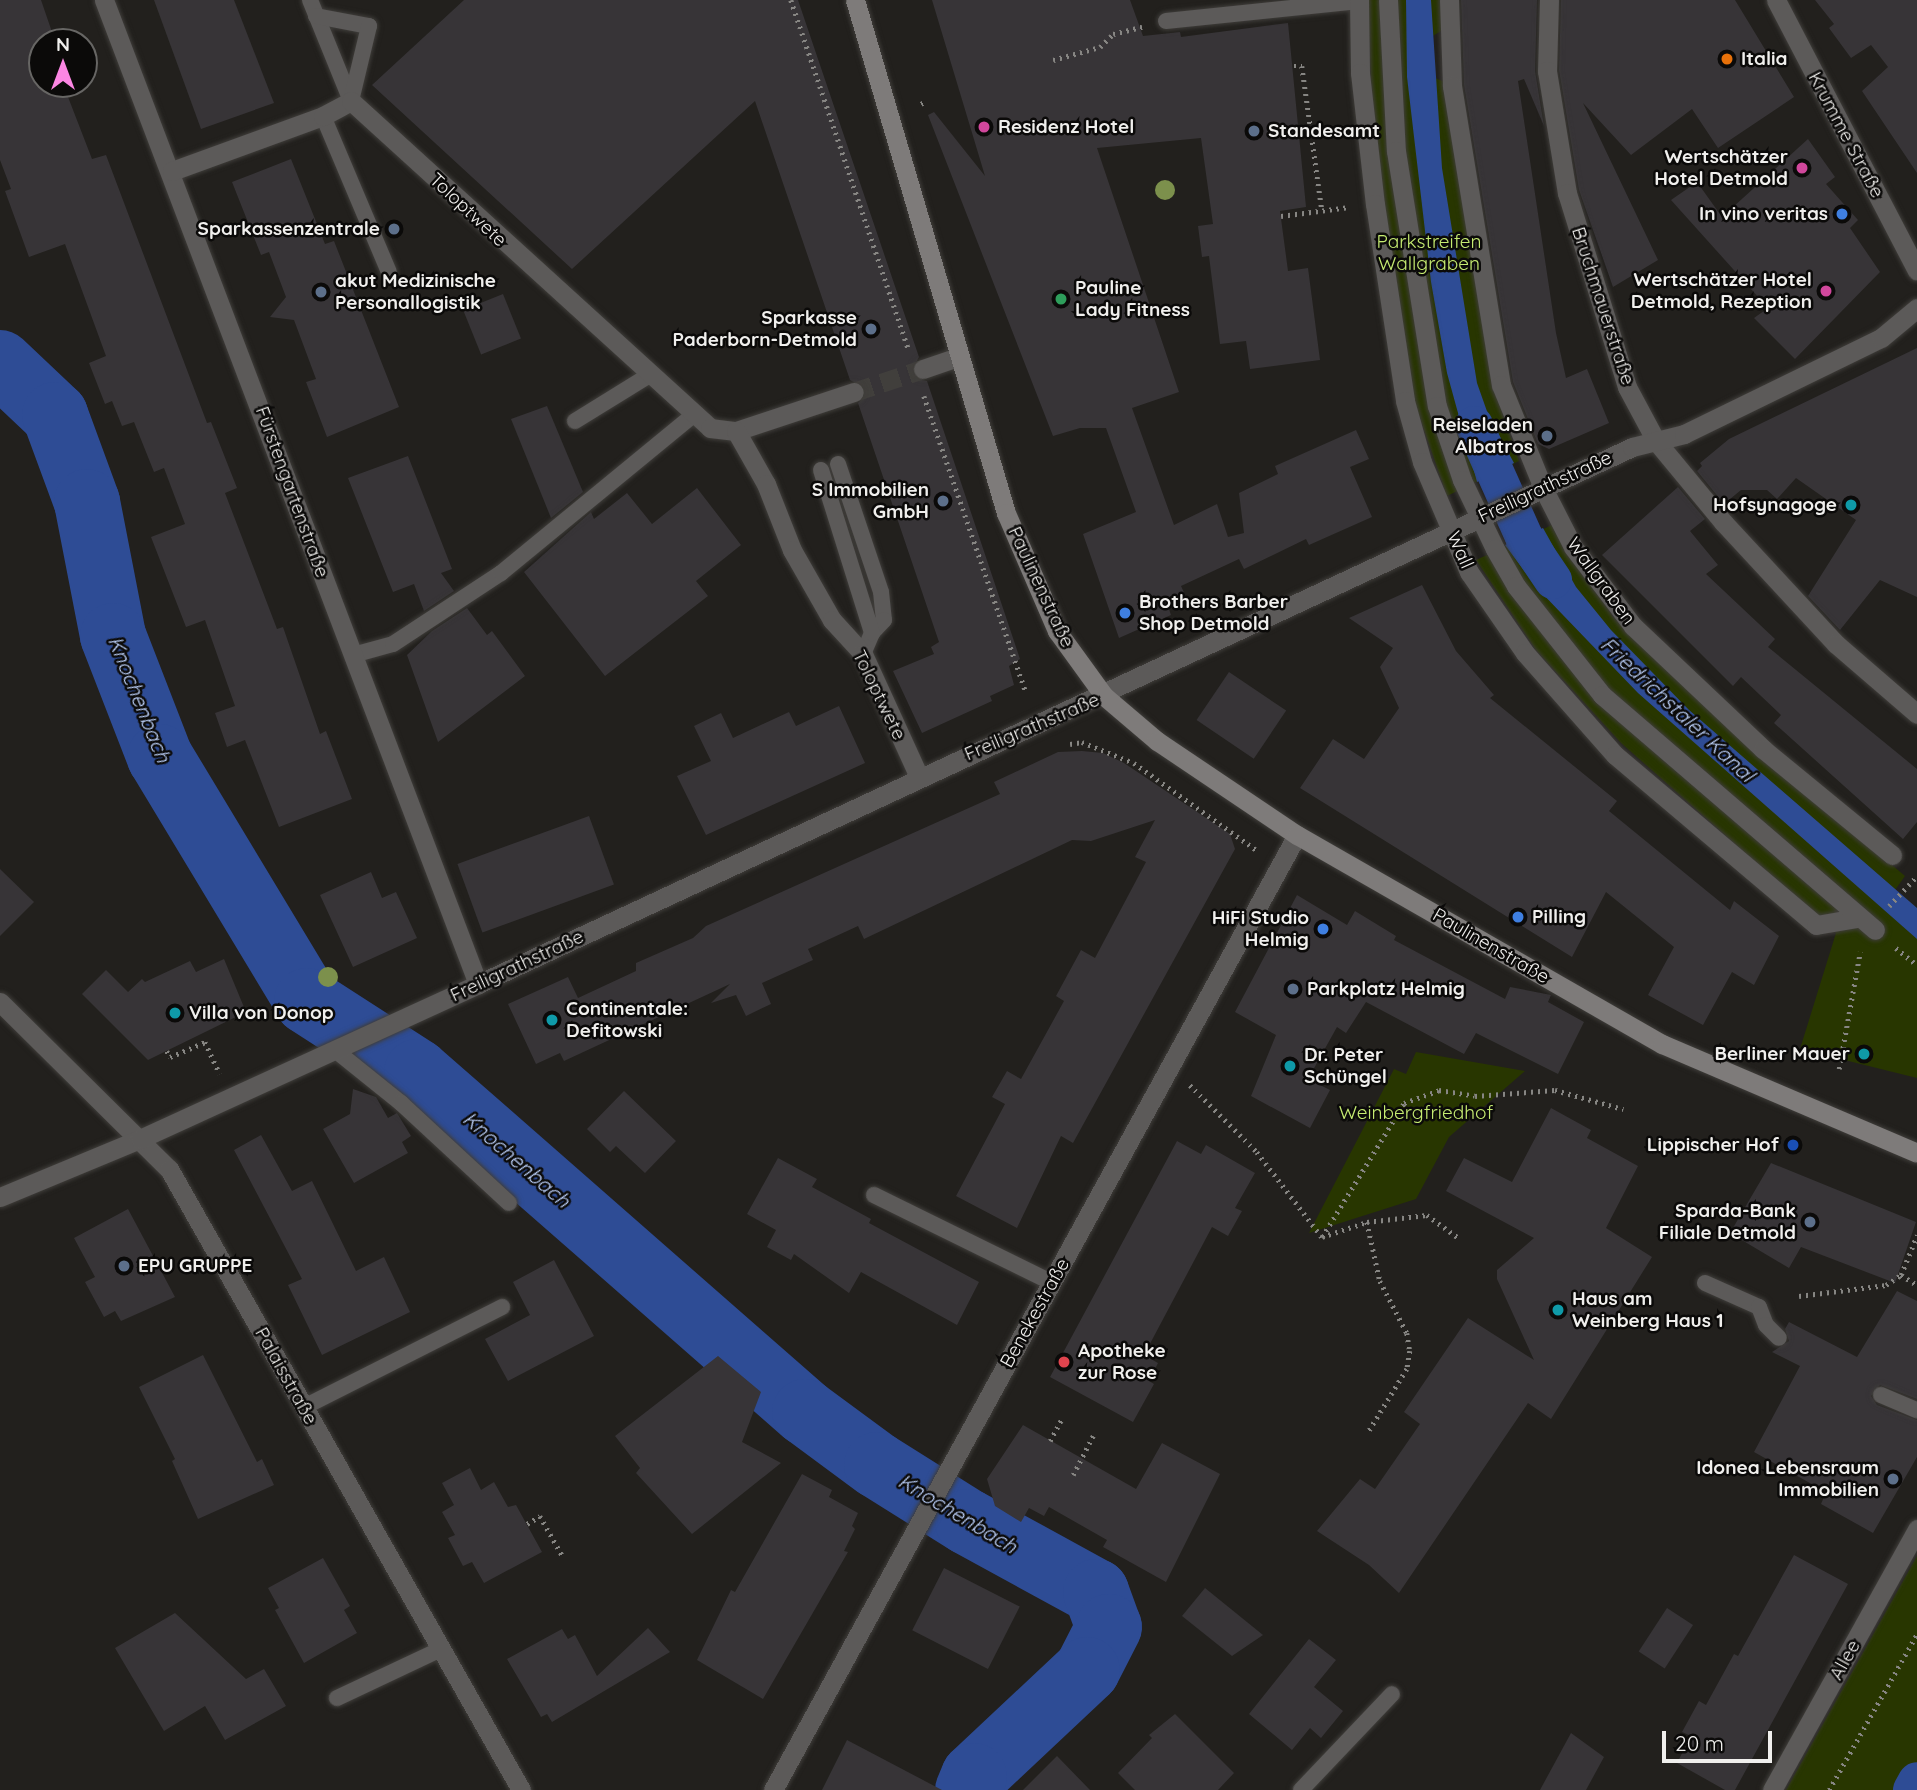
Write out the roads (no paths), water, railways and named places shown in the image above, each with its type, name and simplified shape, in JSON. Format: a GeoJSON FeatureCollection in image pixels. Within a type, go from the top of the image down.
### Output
{"type":"FeatureCollection","features":[{"type":"Feature","properties":{"kind":"main road","name":"Paulinenstraße"},"geometry":{"type":"LineString","coordinates":[[855,0],[1006,513],[1047,607],[1071,654],[1104,696],[1157,741],[1297,835],[1662,1044],[1917,1153]]}},
{"type":"Feature","properties":{"kind":"street","name":"Fürstengartenstraße"},"geometry":{"type":"LineString","coordinates":[[104,0],[172,171],[478,984]]}},
{"type":"Feature","properties":{"kind":"street","name":"Wallgraben"},"geometry":{"type":"LineString","coordinates":[[1449,0],[1452,86],[1501,385],[1536,492],[1573,547],[1633,626],[1763,749],[1892,855]]}},
{"type":"Feature","properties":{"kind":"street","name":"Bruchmauerstraße"},"geometry":{"type":"LineString","coordinates":[[1549,0],[1547,71],[1567,193],[1627,387],[1656,440],[1836,644],[1917,714]]}},
{"type":"Feature","properties":{"kind":"street","name":"Krumme Straße"},"geometry":{"type":"LineString","coordinates":[[1776,0],[1917,271]]}},
{"type":"Feature","properties":{"kind":"street","name":"Wall"},"geometry":{"type":"LineString","coordinates":[[1359,1],[1388,3],[1396,151],[1422,329],[1437,406],[1516,586],[1602,695],[1867,925],[1816,925],[1615,755],[1524,653],[1469,572],[1422,462],[1405,401],[1375,204],[1360,73],[1359,1]]}},
{"type":"Feature","properties":{"kind":"street"},"geometry":{"type":"LineString","coordinates":[[172,171],[323,116],[351,101]]}},
{"type":"Feature","properties":{"kind":"street","name":"Toloptwete"},"geometry":{"type":"LineString","coordinates":[[351,101],[692,416],[710,428],[736,431],[766,484],[805,573],[832,620],[863,654],[919,777]]}},
{"type":"Feature","properties":{"kind":"street","name":"Freiligrathstraße"},"geometry":{"type":"LineString","coordinates":[[0,1196],[140,1139],[335,1050],[919,777],[1104,696],[1485,514],[1632,447],[1684,434],[1881,338],[1917,308]]}},
{"type":"Feature","properties":{"kind":"street"},"geometry":{"type":"LineString","coordinates":[[923,369],[958,357]]}},
{"type":"Feature","properties":{"kind":"street"},"geometry":{"type":"LineString","coordinates":[[736,431],[854,392]]}},
{"type":"Feature","properties":{"kind":"street","name":"Benekestraße"},"geometry":{"type":"LineString","coordinates":[[773,1790],[1297,835]]}},
{"type":"Feature","properties":{"kind":"street","name":"Palaisstraße"},"geometry":{"type":"LineString","coordinates":[[0,1002],[169,1169],[521,1790]]}},
{"type":"Feature","properties":{"kind":"street","name":"Allee"},"geometry":{"type":"LineString","coordinates":[[1772,1790],[1917,1529]]}},
{"type":"Feature","properties":{"kind":"lane"},"geometry":{"type":"LineString","coordinates":[[310,0],[331,58],[351,101]]}},
{"type":"Feature","properties":{"kind":"lane"},"geometry":{"type":"LineString","coordinates":[[1166,22],[1359,1]]}},
{"type":"Feature","properties":{"kind":"lane"},"geometry":{"type":"LineString","coordinates":[[316,16],[369,26],[351,101]]}},
{"type":"Feature","properties":{"kind":"lane"},"geometry":{"type":"LineString","coordinates":[[323,116],[388,272]]}},
{"type":"Feature","properties":{"kind":"lane"},"geometry":{"type":"LineString","coordinates":[[575,421],[648,376]]}},
{"type":"Feature","properties":{"kind":"lane"},"geometry":{"type":"LineString","coordinates":[[353,655],[393,644],[501,573],[692,416]]}},
{"type":"Feature","properties":{"kind":"lane"},"geometry":{"type":"LineString","coordinates":[[838,464],[881,592],[884,620],[872,633],[863,654]]}},
{"type":"Feature","properties":{"kind":"lane"},"geometry":{"type":"LineString","coordinates":[[821,470],[872,633]]}},
{"type":"Feature","properties":{"kind":"lane"},"geometry":{"type":"LineString","coordinates":[[335,1050],[401,1103],[509,1203]]}},
{"type":"Feature","properties":{"kind":"lane"},"geometry":{"type":"LineString","coordinates":[[874,1195],[1051,1282]]}},
{"type":"Feature","properties":{"kind":"lane"},"geometry":{"type":"LineString","coordinates":[[1705,1283],[1759,1307],[1766,1325],[1779,1338]]}},
{"type":"Feature","properties":{"kind":"lane"},"geometry":{"type":"LineString","coordinates":[[304,1407],[502,1307]]}},
{"type":"Feature","properties":{"kind":"lane"},"geometry":{"type":"LineString","coordinates":[[1881,1395],[1917,1410]]}},
{"type":"Feature","properties":{"kind":"lane"},"geometry":{"type":"LineString","coordinates":[[337,1698],[441,1649]]}},
{"type":"Feature","properties":{"kind":"lane"},"geometry":{"type":"LineString","coordinates":[[1301,1790],[1392,1694]]}},
{"type":"Feature","properties":{"kind":"water"},"geometry":{"type":"Polygon","coordinates":[[[1406,0],[1431,0],[1442,168],[1477,383],[1489,417],[1514,463],[1477,482],[1447,373],[1431,282],[1407,77],[1406,0]]]}},
{"type":"Feature","properties":{"kind":"water"},"geometry":{"type":"Polygon","coordinates":[[[1543,528],[1576,587],[1611,630],[1689,710],[1917,908],[1917,939],[1638,693],[1537,588],[1505,545],[1543,528]]]}},
{"type":"Feature","properties":{"kind":"waterway","name":"Knochenbach"},"geometry":{"type":"LineString","coordinates":[[0,363],[55,415],[87,502],[113,636],[160,757],[307,1001],[417,1072],[805,1412],[877,1465],[968,1522],[1096,1592],[1109,1627],[1087,1670],[974,1776],[968,1790]]}},
{"type":"Feature","properties":{"kind":"waterway","name":"Friedrichstaler Kanal"},"geometry":{"type":"LineString","coordinates":[[1474,425],[1524,537],[1553,580]]}},
{"type":"Feature","properties":{"kind":"waterway","name":"Friedrichstaler Kanal"},"geometry":{"type":"LineString","coordinates":[[1912,1790],[1917,1781]]}},
{"type":"Feature","properties":{"kind":"tunnel"},"geometry":{"type":"LineString","coordinates":[[854,392],[923,369]]}},
{"type":"Feature","properties":{"kind":"place","name":"Italia"},"geometry":{"type":"Point","coordinates":[1727,59]}},
{"type":"Feature","properties":{"kind":"place","name":"Residenz Hotel"},"geometry":{"type":"Point","coordinates":[984,127]}},
{"type":"Feature","properties":{"kind":"place","name":"Standesamt"},"geometry":{"type":"Point","coordinates":[1254,131]}},
{"type":"Feature","properties":{"kind":"place","name":"Wertschätzer Hotel Detmold"},"geometry":{"type":"Point","coordinates":[1802,168]}},
{"type":"Feature","properties":{"kind":"place","name":"In vino veritas"},"geometry":{"type":"Point","coordinates":[1842,214]}},
{"type":"Feature","properties":{"kind":"place","name":"Sparkassenzentrale"},"geometry":{"type":"Point","coordinates":[394,229]}},
{"type":"Feature","properties":{"kind":"place","name":"Wertschätzer Hotel Detmold, Rezeption"},"geometry":{"type":"Point","coordinates":[1826,291]}},
{"type":"Feature","properties":{"kind":"place","name":"akut Medizinische Personallogistik"},"geometry":{"type":"Point","coordinates":[321,292]}},
{"type":"Feature","properties":{"kind":"place","name":"Pauline Lady Fitness"},"geometry":{"type":"Point","coordinates":[1061,299]}},
{"type":"Feature","properties":{"kind":"place","name":"Sparkasse Paderborn-Detmold"},"geometry":{"type":"Point","coordinates":[871,329]}},
{"type":"Feature","properties":{"kind":"place","name":"Reiseladen Albatros"},"geometry":{"type":"Point","coordinates":[1547,436]}},
{"type":"Feature","properties":{"kind":"place","name":"S Immobilien GmbH"},"geometry":{"type":"Point","coordinates":[943,501]}},
{"type":"Feature","properties":{"kind":"place","name":"Hofsynagoge"},"geometry":{"type":"Point","coordinates":[1851,505]}},
{"type":"Feature","properties":{"kind":"place","name":"Brothers Barber Shop Detmold"},"geometry":{"type":"Point","coordinates":[1125,613]}},
{"type":"Feature","properties":{"kind":"place","name":"Pilling"},"geometry":{"type":"Point","coordinates":[1518,917]}},
{"type":"Feature","properties":{"kind":"place","name":"HiFi Studio Helmig"},"geometry":{"type":"Point","coordinates":[1323,929]}},
{"type":"Feature","properties":{"kind":"place","name":"Parkplatz Helmig"},"geometry":{"type":"Point","coordinates":[1293,989]}},
{"type":"Feature","properties":{"kind":"place","name":"Villa von Donop"},"geometry":{"type":"Point","coordinates":[175,1013]}},
{"type":"Feature","properties":{"kind":"place","name":"Continentale: Defitowski"},"geometry":{"type":"Point","coordinates":[552,1020]}},
{"type":"Feature","properties":{"kind":"place","name":"Berliner Mauer"},"geometry":{"type":"Point","coordinates":[1864,1054]}},
{"type":"Feature","properties":{"kind":"place","name":"Dr. Peter Schüngel"},"geometry":{"type":"Point","coordinates":[1290,1066]}},
{"type":"Feature","properties":{"kind":"place","name":"Lippischer Hof"},"geometry":{"type":"Point","coordinates":[1793,1145]}},
{"type":"Feature","properties":{"kind":"place","name":"Sparda-Bank Filiale Detmold"},"geometry":{"type":"Point","coordinates":[1810,1222]}},
{"type":"Feature","properties":{"kind":"place","name":"EPU GRUPPE"},"geometry":{"type":"Point","coordinates":[124,1266]}},
{"type":"Feature","properties":{"kind":"place","name":"Haus am Weinberg Haus 1"},"geometry":{"type":"Point","coordinates":[1558,1310]}},
{"type":"Feature","properties":{"kind":"place","name":"Apotheke zur Rose"},"geometry":{"type":"Point","coordinates":[1064,1362]}},
{"type":"Feature","properties":{"kind":"place","name":"Idonea Lebensraum Immobilien"},"geometry":{"type":"Point","coordinates":[1893,1479]}},
{"type":"Feature","properties":{"kind":"park label","name":"Parkstreifen Wallgraben"},"geometry":{"type":"Point","coordinates":[1429,253]}},
{"type":"Feature","properties":{"kind":"park label","name":"Weinbergfriedhof"},"geometry":{"type":"Point","coordinates":[1416,1113]}}]}
